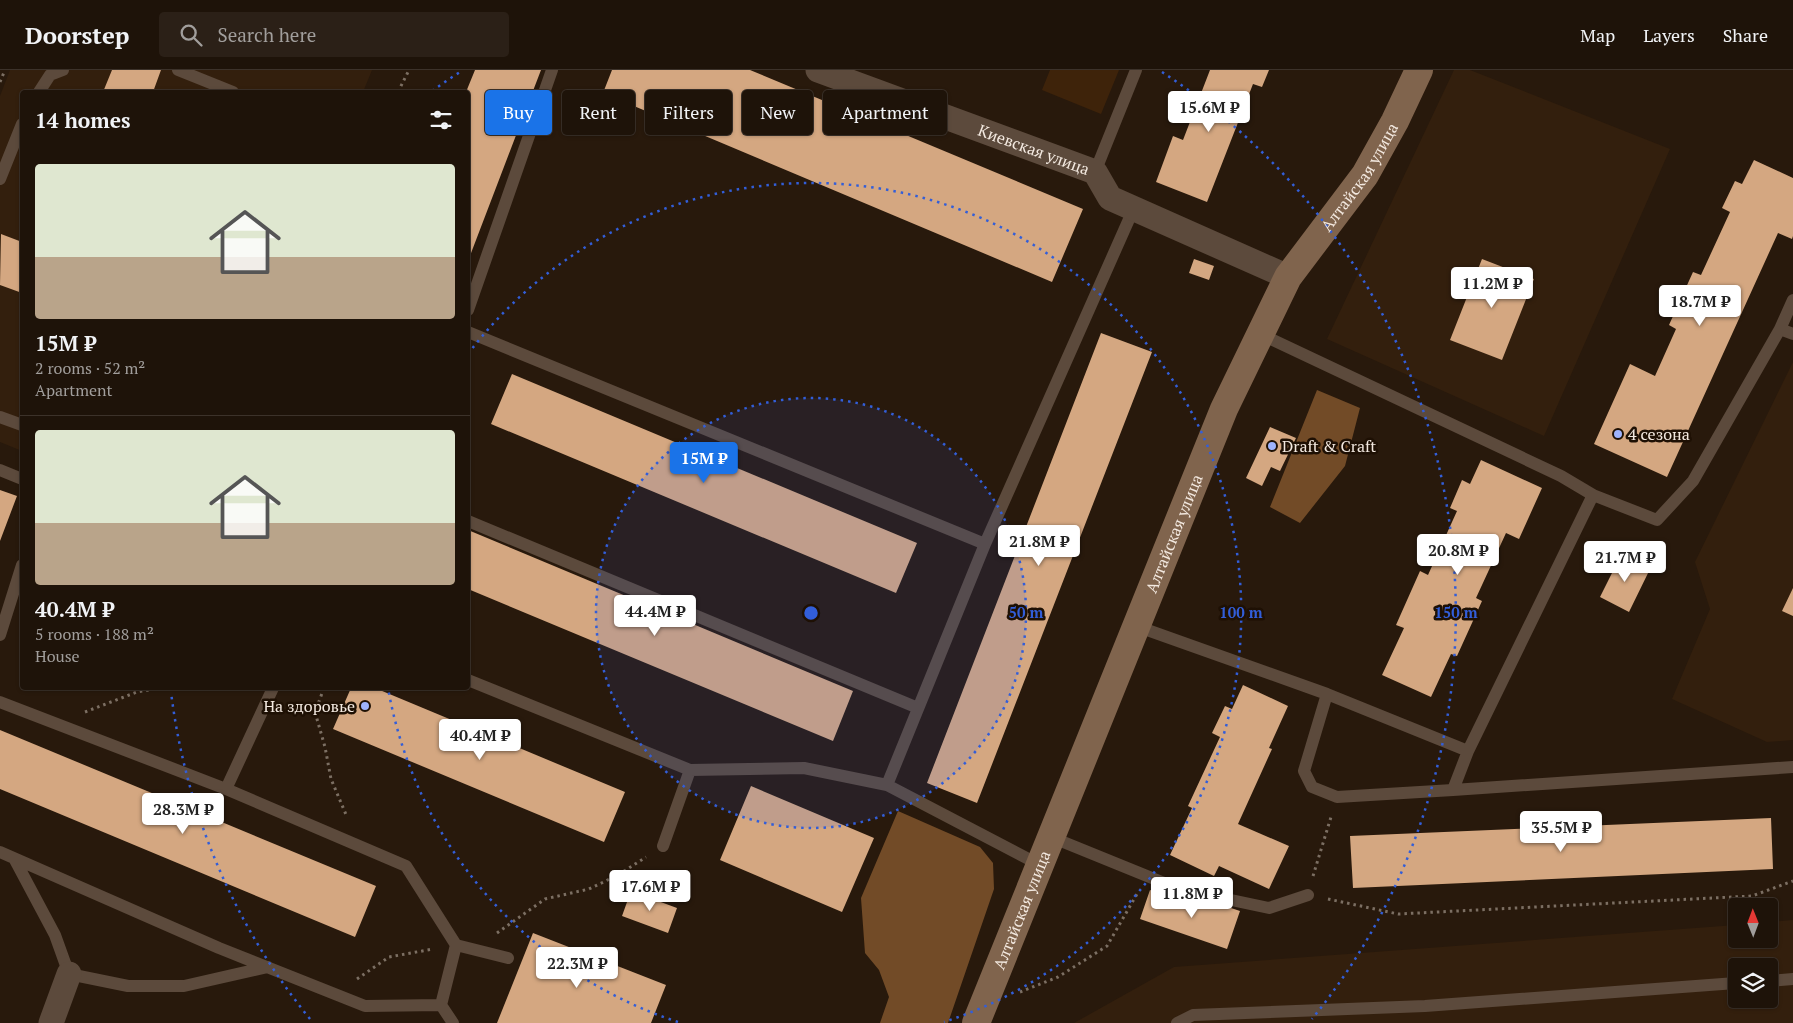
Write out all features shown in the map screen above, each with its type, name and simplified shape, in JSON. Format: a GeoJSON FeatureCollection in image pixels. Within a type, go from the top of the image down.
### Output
{"type":"FeatureCollection","features":[{"type":"Feature","properties":{"kind":"street","name":"Киевская улица"},"geometry":{"type":"LineString","coordinates":[[818,70],[1095,172],[1110,198],[1288,277]]}},
{"type":"Feature","properties":{"kind":"street","name":"Алтайская улица"},"geometry":{"type":"LineString","coordinates":[[979,1015],[1224,409],[1288,277],[1365,175],[1395,121],[1419,70]]}},
{"type":"Feature","properties":{"kind":"street"},"geometry":{"type":"LineString","coordinates":[[51,1023],[69,974]]}},
{"type":"Feature","properties":{"kind":"lane"},"geometry":{"type":"LineString","coordinates":[[40,90],[50,76],[63,70]]}},
{"type":"Feature","properties":{"kind":"lane"},"geometry":{"type":"LineString","coordinates":[[178,70],[228,90]]}},
{"type":"Feature","properties":{"kind":"lane"},"geometry":{"type":"LineString","coordinates":[[470,304],[552,70]]}},
{"type":"Feature","properties":{"kind":"lane"},"geometry":{"type":"LineString","coordinates":[[1095,172],[1136,70]]}},
{"type":"Feature","properties":{"kind":"lane"},"geometry":{"type":"LineString","coordinates":[[0,179],[20,129]]}},
{"type":"Feature","properties":{"kind":"lane"},"geometry":{"type":"LineString","coordinates":[[887,785],[985,544],[1134,208]]}},
{"type":"Feature","properties":{"kind":"lane"},"geometry":{"type":"LineString","coordinates":[[1260,334],[1566,478],[1593,495],[1657,520],[1693,481],[1780,329],[1793,300]]}},
{"type":"Feature","properties":{"kind":"lane"},"geometry":{"type":"LineString","coordinates":[[1780,329],[1793,334]]}},
{"type":"Feature","properties":{"kind":"lane"},"geometry":{"type":"LineString","coordinates":[[470,333],[985,544]]}},
{"type":"Feature","properties":{"kind":"lane"},"geometry":{"type":"LineString","coordinates":[[0,417],[20,424]]}},
{"type":"Feature","properties":{"kind":"lane"},"geometry":{"type":"LineString","coordinates":[[0,470],[20,478]]}},
{"type":"Feature","properties":{"kind":"lane"},"geometry":{"type":"LineString","coordinates":[[1453,790],[1468,751],[1593,495]]}},
{"type":"Feature","properties":{"kind":"lane"},"geometry":{"type":"LineString","coordinates":[[470,522],[918,708]]}},
{"type":"Feature","properties":{"kind":"lane"},"geometry":{"type":"LineString","coordinates":[[0,635],[20,571]]}},
{"type":"Feature","properties":{"kind":"lane"},"geometry":{"type":"LineString","coordinates":[[1136,626],[1327,694],[1468,751]]}},
{"type":"Feature","properties":{"kind":"lane"},"geometry":{"type":"LineString","coordinates":[[470,681],[690,770],[804,768],[887,785],[1040,865]]}},
{"type":"Feature","properties":{"kind":"lane"},"geometry":{"type":"LineString","coordinates":[[226,789],[272,690]]}},
{"type":"Feature","properties":{"kind":"lane"},"geometry":{"type":"LineString","coordinates":[[1327,694],[1304,771],[1312,787],[1338,797],[1793,767]]}},
{"type":"Feature","properties":{"kind":"lane"},"geometry":{"type":"LineString","coordinates":[[0,702],[226,789],[406,866],[456,945],[508,958]]}},
{"type":"Feature","properties":{"kind":"lane"},"geometry":{"type":"LineString","coordinates":[[663,846],[690,770]]}},
{"type":"Feature","properties":{"kind":"lane"},"geometry":{"type":"LineString","coordinates":[[1051,837],[1179,889],[1269,908],[1308,895]]}},
{"type":"Feature","properties":{"kind":"lane"},"geometry":{"type":"LineString","coordinates":[[0,852],[210,944],[365,1006],[441,1005]]}},
{"type":"Feature","properties":{"kind":"lane"},"geometry":{"type":"LineString","coordinates":[[16,860],[55,935],[69,974],[128,986],[184,986],[268,967]]}},
{"type":"Feature","properties":{"kind":"lane"},"geometry":{"type":"LineString","coordinates":[[453,1023],[441,1005],[456,945]]}},
{"type":"Feature","properties":{"kind":"lane"},"geometry":{"type":"LineString","coordinates":[[1778,980],[1793,979]]}},
{"type":"Feature","properties":{"kind":"lane"},"geometry":{"type":"LineString","coordinates":[[1177,1023],[1193,1015],[1425,1006],[1728,984]]}},
{"type":"Feature","properties":{"kind":"path"},"geometry":{"type":"LineString","coordinates":[[0,82],[5,70]]}},
{"type":"Feature","properties":{"kind":"path"},"geometry":{"type":"LineString","coordinates":[[399,90],[409,70]]}},
{"type":"Feature","properties":{"kind":"path"},"geometry":{"type":"LineString","coordinates":[[54,724],[137,692],[148,690]]}},
{"type":"Feature","properties":{"kind":"path"},"geometry":{"type":"LineString","coordinates":[[323,690],[315,712],[325,747],[331,779],[359,846]]}},
{"type":"Feature","properties":{"kind":"path"},"geometry":{"type":"LineString","coordinates":[[1338,797],[1308,895],[1398,914],[1752,896],[1793,881]]}},
{"type":"Feature","properties":{"kind":"path"},"geometry":{"type":"LineString","coordinates":[[336,994],[389,957],[456,945],[499,932],[545,899],[589,889],[618,875],[663,846]]}},
{"type":"Feature","properties":{"kind":"path"},"geometry":{"type":"LineString","coordinates":[[979,1015],[1058,977],[1107,946],[1147,875]]}},
{"type":"Feature","properties":{"kind":"shaded area"},"geometry":{"type":"Polygon","coordinates":[[[10,70],[372,70],[364,90],[20,90],[20,450],[0,442],[0,96],[10,70]]]}},
{"type":"Feature","properties":{"kind":"shaded area"},"geometry":{"type":"Polygon","coordinates":[[[1050,70],[1119,70],[1101,114],[1042,90],[1050,70]]]}},
{"type":"Feature","properties":{"kind":"shaded area"},"geometry":{"type":"Polygon","coordinates":[[[1454,70],[1470,70],[1670,149],[1544,436],[1327,339],[1454,70]]]}},
{"type":"Feature","properties":{"kind":"shaded area"},"geometry":{"type":"Polygon","coordinates":[[[1793,362],[1793,740],[1767,742],[1672,699],[1710,609],[1695,562],[1793,362]]]}},
{"type":"Feature","properties":{"kind":"shaded area"},"geometry":{"type":"Polygon","coordinates":[[[1317,390],[1360,408],[1345,466],[1300,523],[1270,507],[1317,390]]]}},
{"type":"Feature","properties":{"kind":"shaded area"},"geometry":{"type":"Polygon","coordinates":[[[898,811],[980,847],[993,863],[994,889],[948,1023],[880,1023],[889,997],[879,970],[865,953],[861,898],[898,811]]]}},
{"type":"Feature","properties":{"kind":"shaded area"},"geometry":{"type":"Polygon","coordinates":[[[1793,920],[1793,1023],[1074,1023],[1174,967],[1728,926],[1728,948],[1778,948],[1778,921],[1793,920]]]}},
{"type":"Feature","properties":{"kind":"building"},"geometry":{"type":"Polygon","coordinates":[[[112,70],[161,70],[154,90],[104,90],[112,70]]]}},
{"type":"Feature","properties":{"kind":"building"},"geometry":{"type":"Polygon","coordinates":[[[475,70],[541,70],[533,90],[485,90],[485,135],[516,135],[470,256],[470,90],[467,90],[475,70]]]}},
{"type":"Feature","properties":{"kind":"building"},"geometry":{"type":"Polygon","coordinates":[[[612,70],[750,70],[798,90],[742,90],[742,135],[813,135],[813,96],[823,100],[823,135],[906,135],[1083,209],[1052,282],[703,135],[732,135],[732,90],[645,90],[645,111],[635,106],[635,90],[604,90],[612,70]]]}},
{"type":"Feature","properties":{"kind":"building"},"geometry":{"type":"Polygon","coordinates":[[[1210,70],[1269,70],[1262,87],[1253,84],[1207,202],[1156,182],[1173,136],[1183,140],[1210,70]]]}},
{"type":"Feature","properties":{"kind":"building"},"geometry":{"type":"Polygon","coordinates":[[[1754,160],[1793,178],[1793,236],[1792,239],[1778,233],[1667,477],[1594,444],[1630,364],[1655,376],[1676,329],[1669,325],[1693,272],[1701,275],[1730,212],[1722,208],[1735,181],[1742,184],[1754,160]]]}},
{"type":"Feature","properties":{"kind":"building"},"geometry":{"type":"Polygon","coordinates":[[[1,234],[20,241],[20,292],[0,285],[1,234]]]}},
{"type":"Feature","properties":{"kind":"building"},"geometry":{"type":"Polygon","coordinates":[[[1194,259],[1214,266],[1209,280],[1189,273],[1194,259]]]}},
{"type":"Feature","properties":{"kind":"building"},"geometry":{"type":"Polygon","coordinates":[[[1482,259],[1534,279],[1502,360],[1450,340],[1482,259]]]}},
{"type":"Feature","properties":{"kind":"building"},"geometry":{"type":"Polygon","coordinates":[[[1101,333],[1152,352],[977,803],[927,783],[1101,333]]]}},
{"type":"Feature","properties":{"kind":"building"},"geometry":{"type":"Polygon","coordinates":[[[512,374],[917,543],[896,593],[491,424],[512,374]]]}},
{"type":"Feature","properties":{"kind":"building"},"geometry":{"type":"Polygon","coordinates":[[[1270,427],[1296,438],[1280,471],[1271,467],[1262,486],[1246,478],[1270,427]]]}},
{"type":"Feature","properties":{"kind":"building"},"geometry":{"type":"Polygon","coordinates":[[[1481,460],[1542,488],[1519,539],[1506,533],[1476,598],[1482,601],[1457,656],[1451,654],[1431,697],[1382,675],[1404,628],[1396,625],[1420,571],[1428,575],[1457,511],[1450,508],[1462,480],[1470,484],[1481,460]]]}},
{"type":"Feature","properties":{"kind":"building"},"geometry":{"type":"Polygon","coordinates":[[[0,490],[17,496],[0,541],[0,490]]]}},
{"type":"Feature","properties":{"kind":"building"},"geometry":{"type":"Polygon","coordinates":[[[470,531],[853,691],[833,741],[470,590],[470,531]]]}},
{"type":"Feature","properties":{"kind":"building"},"geometry":{"type":"Polygon","coordinates":[[[1621,555],[1650,569],[1629,612],[1600,597],[1621,555]]]}},
{"type":"Feature","properties":{"kind":"building"},"geometry":{"type":"Polygon","coordinates":[[[1793,588],[1793,616],[1782,611],[1793,588]]]}},
{"type":"Feature","properties":{"kind":"building"},"geometry":{"type":"Polygon","coordinates":[[[1243,685],[1288,706],[1269,748],[1272,749],[1238,824],[1289,846],[1269,889],[1219,866],[1214,876],[1170,855],[1192,808],[1188,806],[1220,737],[1212,733],[1225,706],[1232,709],[1243,685]]]}},
{"type":"Feature","properties":{"kind":"building"},"geometry":{"type":"Polygon","coordinates":[[[350,690],[380,690],[625,792],[604,842],[333,729],[350,690]]]}},
{"type":"Feature","properties":{"kind":"building"},"geometry":{"type":"Polygon","coordinates":[[[0,730],[376,886],[355,937],[0,789],[0,730]]]}},
{"type":"Feature","properties":{"kind":"building"},"geometry":{"type":"Polygon","coordinates":[[[751,786],[874,838],[842,912],[720,860],[751,786]]]}},
{"type":"Feature","properties":{"kind":"building"},"geometry":{"type":"Polygon","coordinates":[[[1771,818],[1773,869],[1353,888],[1350,836],[1771,818]]]}},
{"type":"Feature","properties":{"kind":"building"},"geometry":{"type":"Polygon","coordinates":[[[1150,890],[1204,909],[1207,900],[1240,911],[1227,949],[1140,919],[1150,890]]]}},
{"type":"Feature","properties":{"kind":"building"},"geometry":{"type":"Polygon","coordinates":[[[631,891],[677,908],[668,933],[622,916],[631,891]]]}},
{"type":"Feature","properties":{"kind":"building"},"geometry":{"type":"Polygon","coordinates":[[[533,933],[666,985],[651,1023],[497,1023],[533,933]]]}},
{"type":"Feature","properties":{"kind":"place","name":"4 сезона"},"geometry":{"type":"Point","coordinates":[1618,434]}},
{"type":"Feature","properties":{"kind":"place","name":"Draft & Craft"},"geometry":{"type":"Point","coordinates":[1272,446]}},
{"type":"Feature","properties":{"kind":"place","name":"На здоровье"},"geometry":{"type":"Point","coordinates":[365,706]}}]}
